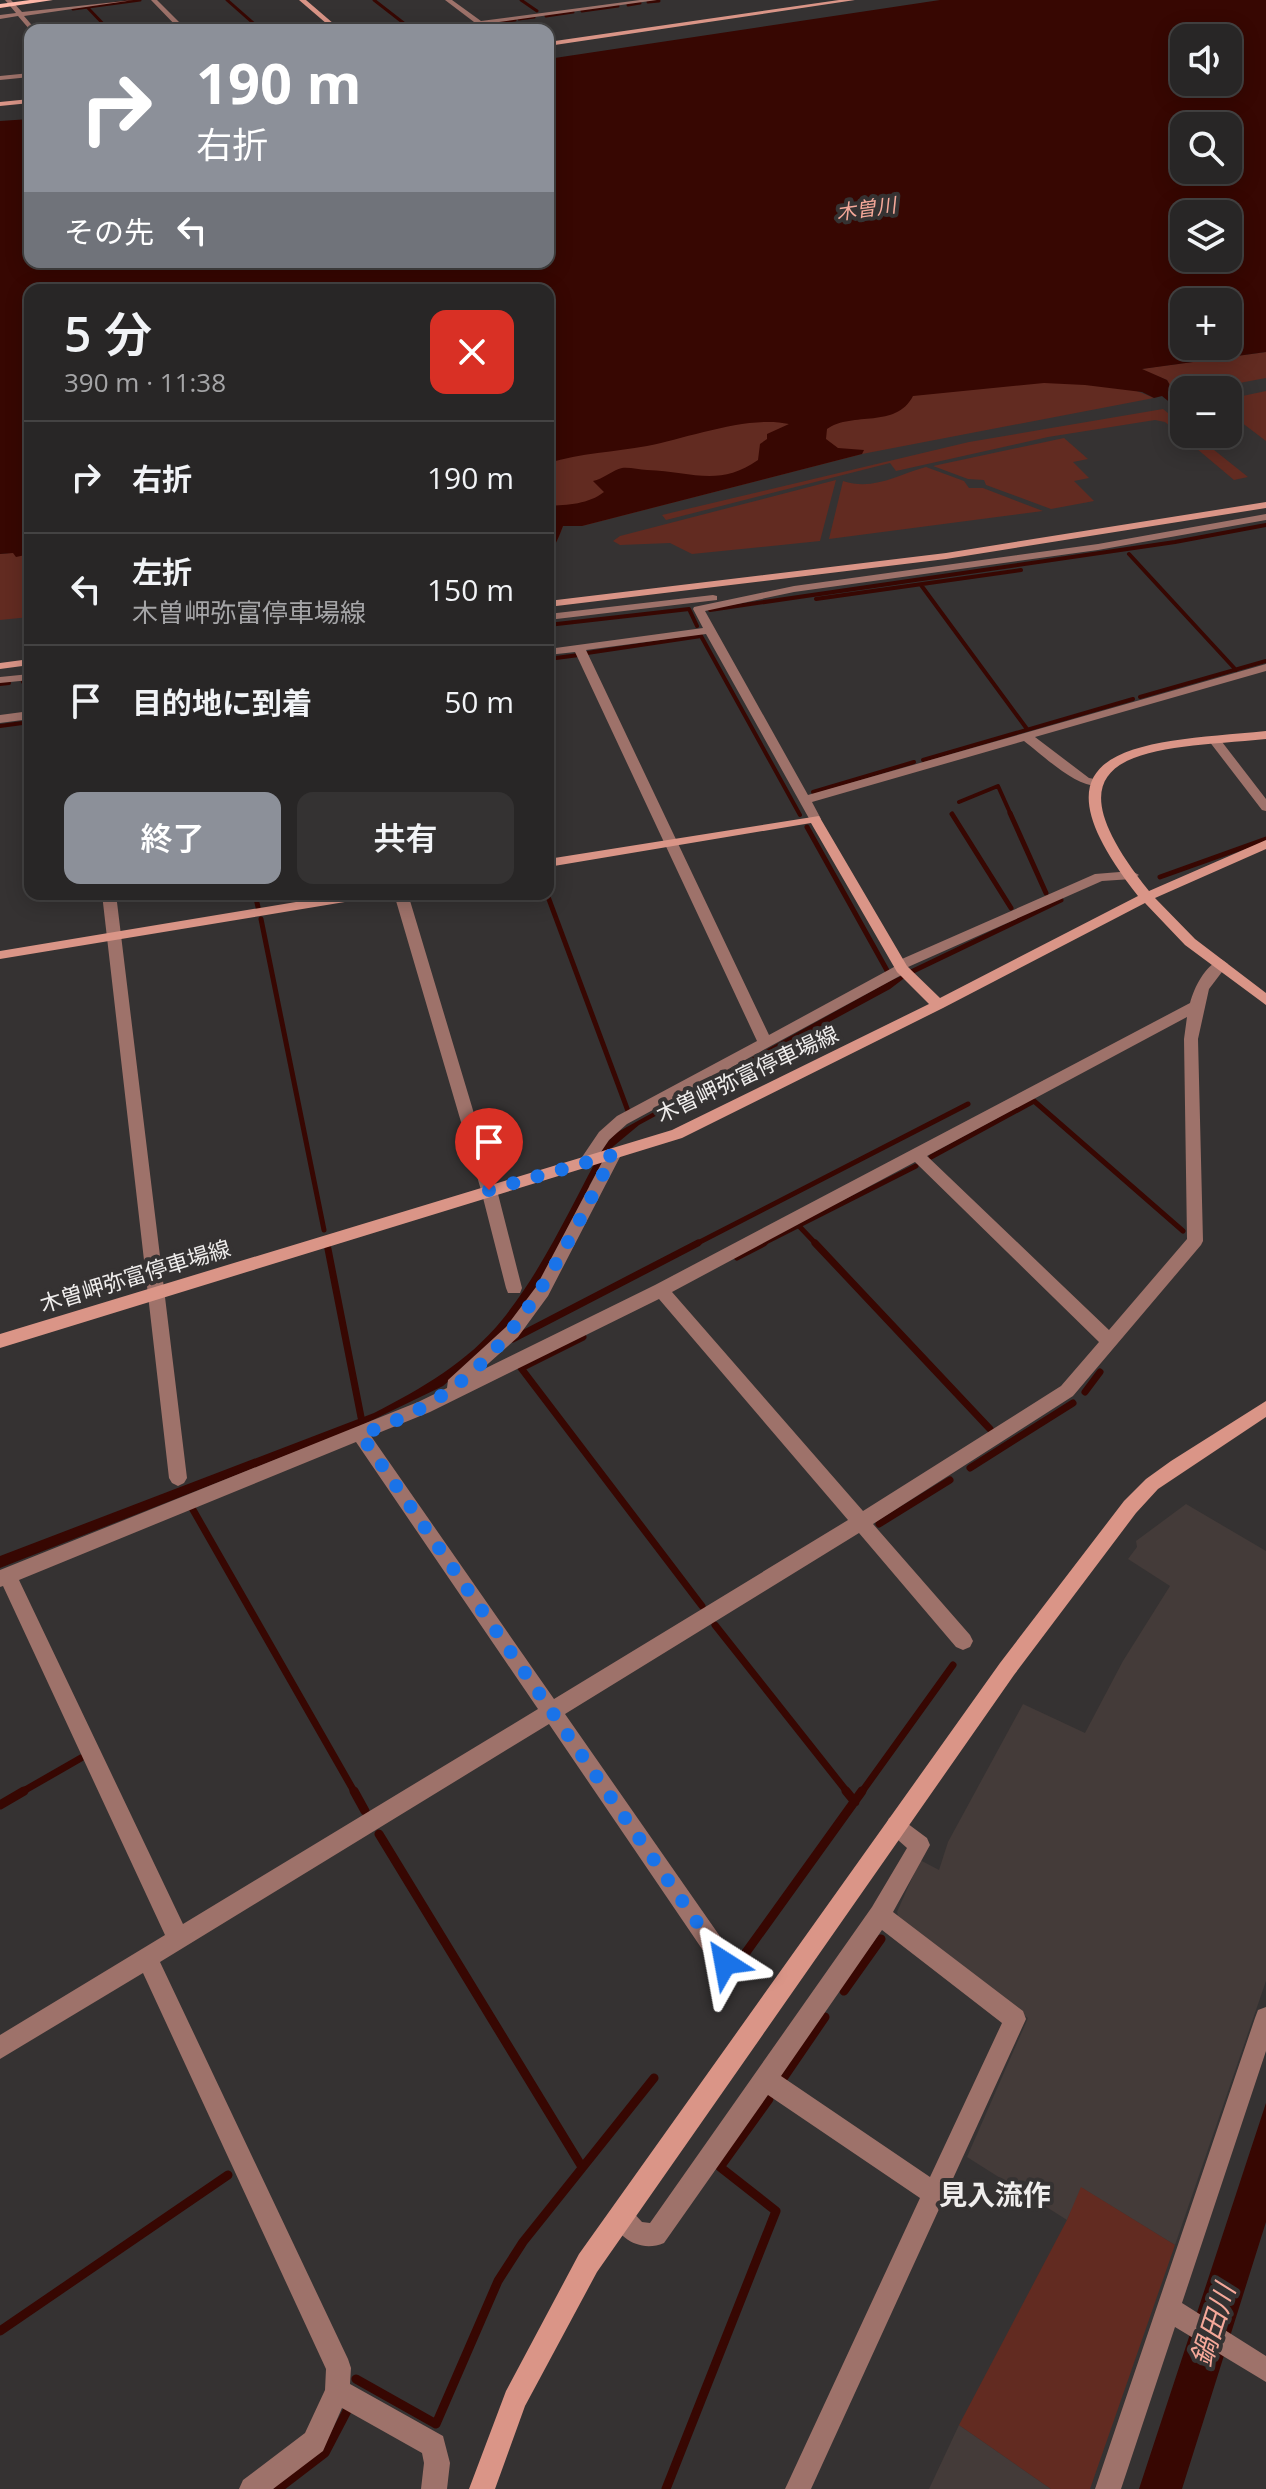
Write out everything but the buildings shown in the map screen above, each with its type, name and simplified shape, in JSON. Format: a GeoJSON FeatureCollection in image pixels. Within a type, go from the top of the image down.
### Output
{"type":"FeatureCollection","features":[{"type":"Feature","properties":{"kind":"main road"},"geometry":{"type":"LineString","coordinates":[[0,6],[10,2],[49,0]]}},
{"type":"Feature","properties":{"kind":"street"},"geometry":{"type":"LineString","coordinates":[[0,17],[131,0]]}},
{"type":"Feature","properties":{"kind":"street"},"geometry":{"type":"LineString","coordinates":[[154,0],[178,24]]}},
{"type":"Feature","properties":{"kind":"street"},"geometry":{"type":"LineString","coordinates":[[302,0],[331,24]]}},
{"type":"Feature","properties":{"kind":"street"},"geometry":{"type":"LineString","coordinates":[[448,0],[480,23]]}},
{"type":"Feature","properties":{"kind":"street"},"geometry":{"type":"LineString","coordinates":[[594,0],[604,7]]}},
{"type":"Feature","properties":{"kind":"street"},"geometry":{"type":"LineString","coordinates":[[472,24],[654,0]]}},
{"type":"Feature","properties":{"kind":"street"},"geometry":{"type":"LineString","coordinates":[[554,43],[852,0]]}},
{"type":"Feature","properties":{"kind":"street"},"geometry":{"type":"LineString","coordinates":[[10,2],[28,24]]}},
{"type":"Feature","properties":{"kind":"street"},"geometry":{"type":"LineString","coordinates":[[0,78],[24,76]]}},
{"type":"Feature","properties":{"kind":"street"},"geometry":{"type":"LineString","coordinates":[[0,104],[24,102]]}},
{"type":"Feature","properties":{"kind":"street"},"geometry":{"type":"LineString","coordinates":[[554,603],[946,556],[1266,505]]}},
{"type":"Feature","properties":{"kind":"street"},"geometry":{"type":"LineString","coordinates":[[554,616],[794,589],[1098,547],[1266,517]]}},
{"type":"Feature","properties":{"kind":"street"},"geometry":{"type":"LineString","coordinates":[[794,589],[698,609],[901,967],[938,1005]]}},
{"type":"Feature","properties":{"kind":"street"},"geometry":{"type":"LineString","coordinates":[[554,651],[709,630]]}},
{"type":"Feature","properties":{"kind":"street"},"geometry":{"type":"LineString","coordinates":[[579,648],[765,1042]]}},
{"type":"Feature","properties":{"kind":"street"},"geometry":{"type":"LineString","coordinates":[[0,666],[24,663]]}},
{"type":"Feature","properties":{"kind":"street"},"geometry":{"type":"LineString","coordinates":[[806,800],[1263,669]]}},
{"type":"Feature","properties":{"kind":"street"},"geometry":{"type":"LineString","coordinates":[[0,680],[24,678]]}},
{"type":"Feature","properties":{"kind":"street"},"geometry":{"type":"LineString","coordinates":[[0,719],[24,716]]}},
{"type":"Feature","properties":{"kind":"street"},"geometry":{"type":"LineString","coordinates":[[1266,735],[1138,751],[1109,766],[1096,783],[1098,814],[1106,836],[1146,897],[1178,932],[1266,1000]]}},
{"type":"Feature","properties":{"kind":"street"},"geometry":{"type":"LineString","coordinates":[[1026,736],[1085,781],[1096,783]]}},
{"type":"Feature","properties":{"kind":"street"},"geometry":{"type":"LineString","coordinates":[[1215,741],[1266,807]]}},
{"type":"Feature","properties":{"kind":"street"},"geometry":{"type":"LineString","coordinates":[[554,862],[815,819]]}},
{"type":"Feature","properties":{"kind":"street","name":"木曽岬弥富停車場線"},"geometry":{"type":"LineString","coordinates":[[0,1341],[489,1190],[611,1156],[698,1125],[1146,897],[1266,844]]}},
{"type":"Feature","properties":{"kind":"street"},"geometry":{"type":"LineString","coordinates":[[589,1162],[604,1136],[622,1120],[901,967],[1100,877],[1132,875]]}},
{"type":"Feature","properties":{"kind":"street"},"geometry":{"type":"LineString","coordinates":[[110,900],[178,1478]]}},
{"type":"Feature","properties":{"kind":"street"},"geometry":{"type":"LineString","coordinates":[[0,955],[332,900]]}},
{"type":"Feature","properties":{"kind":"street"},"geometry":{"type":"LineString","coordinates":[[403,900],[489,1190],[514,1288]]}},
{"type":"Feature","properties":{"kind":"street"},"geometry":{"type":"LineString","coordinates":[[0,2048],[861,1522],[1067,1391],[1195,1241],[1191,1039],[1196,1006],[1206,976],[1221,964]]}},
{"type":"Feature","properties":{"kind":"street"},"geometry":{"type":"LineString","coordinates":[[178,1938],[4,1577],[424,1407],[661,1290],[1196,1006]]}},
{"type":"Feature","properties":{"kind":"street"},"geometry":{"type":"LineString","coordinates":[[424,1407],[492,1352],[528,1311],[542,1291],[611,1156]]}},
{"type":"Feature","properties":{"kind":"street"},"geometry":{"type":"LineString","coordinates":[[918,1156],[1109,1341]]}},
{"type":"Feature","properties":{"kind":"street"},"geometry":{"type":"LineString","coordinates":[[661,1290],[963,1641]]}},
{"type":"Feature","properties":{"kind":"street"},"geometry":{"type":"LineString","coordinates":[[482,2489],[515,2400],[588,2263],[1007,1669],[1130,1507],[1152,1484],[1266,1408]]}},
{"type":"Feature","properties":{"kind":"street"},"geometry":{"type":"LineString","coordinates":[[361,1435],[725,1963]]}},
{"type":"Feature","properties":{"kind":"street"},"geometry":{"type":"LineString","coordinates":[[621,2216],[636,2233],[656,2235],[880,1915],[920,1845],[896,1825]]}},
{"type":"Feature","properties":{"kind":"street"},"geometry":{"type":"LineString","coordinates":[[798,2489],[1015,2019],[880,1915]]}},
{"type":"Feature","properties":{"kind":"street"},"geometry":{"type":"LineString","coordinates":[[147,1958],[339,2368],[337,2391],[314,2442],[252,2489]]}},
{"type":"Feature","properties":{"kind":"street"},"geometry":{"type":"LineString","coordinates":[[1108,2489],[1175,2312],[1266,2018]]}},
{"type":"Feature","properties":{"kind":"street"},"geometry":{"type":"LineString","coordinates":[[765,2079],[934,2194]]}},
{"type":"Feature","properties":{"kind":"street"},"geometry":{"type":"LineString","coordinates":[[1175,2312],[1266,2370]]}},
{"type":"Feature","properties":{"kind":"street"},"geometry":{"type":"LineString","coordinates":[[337,2391],[434,2445],[437,2463],[434,2489]]}},
{"type":"Feature","properties":{"kind":"shaded area"},"geometry":{"type":"Polygon","coordinates":[[[1266,352],[1266,378],[1242,382],[1242,376],[1170,376],[1170,385],[1167,380],[1140,369],[1207,360],[1242,360],[1242,355],[1266,352]]]}},
{"type":"Feature","properties":{"kind":"shaded area"},"geometry":{"type":"Polygon","coordinates":[[[1098,375],[1154,398],[862,454],[582,526],[563,526],[554,545],[554,454],[830,404],[1098,375]]]}},
{"type":"Feature","properties":{"kind":"shaded area"},"geometry":{"type":"Polygon","coordinates":[[[1266,391],[1266,441],[1242,423],[1242,396],[1266,391]]]}},
{"type":"Feature","properties":{"kind":"shaded area"},"geometry":{"type":"Polygon","coordinates":[[[1163,409],[1170,415],[1170,426],[1155,420],[1048,437],[896,471],[890,463],[666,520],[662,515],[969,442],[1163,409]]]}},
{"type":"Feature","properties":{"kind":"shaded area"},"geometry":{"type":"Polygon","coordinates":[[[1064,438],[1088,459],[1073,462],[1089,478],[1074,481],[1094,501],[1051,509],[986,485],[984,480],[968,479],[933,466],[1064,438]]]}},
{"type":"Feature","properties":{"kind":"shaded area"},"geometry":{"type":"Polygon","coordinates":[[[1196,448],[1212,448],[1248,477],[1234,480],[1196,448]]]}},
{"type":"Feature","properties":{"kind":"shaded area"},"geometry":{"type":"Polygon","coordinates":[[[926,467],[964,481],[969,488],[983,488],[1043,511],[829,539],[843,481],[875,483],[926,467]]]}},
{"type":"Feature","properties":{"kind":"shaded area"},"geometry":{"type":"Polygon","coordinates":[[[836,480],[820,541],[692,554],[670,543],[620,545],[613,541],[620,536],[836,480]]]}},
{"type":"Feature","properties":{"kind":"shaded area"},"geometry":{"type":"Polygon","coordinates":[[[24,552],[24,618],[0,620],[0,554],[24,552]]]}},
{"type":"Feature","properties":{"kind":"shaded area"},"geometry":{"type":"Polygon","coordinates":[[[1186,1504],[1266,1551],[1266,1981],[1175,2245],[1082,2188],[1067,2220],[967,2157],[1028,2018],[902,1927],[897,1912],[920,1860],[939,1870],[948,1842],[1023,1704],[1085,1733],[1123,1661],[1170,1586],[1128,1559],[1137,1547],[1136,1541],[1186,1504]]]}},
{"type":"Feature","properties":{"kind":"shaded area"},"geometry":{"type":"Polygon","coordinates":[[[1081,2187],[1175,2245],[1090,2489],[1051,2489],[959,2425],[1067,2220],[1081,2187]]]}},
{"type":"Feature","properties":{"kind":"shaded area"},"geometry":{"type":"Polygon","coordinates":[[[959,2425],[1051,2489],[929,2489],[959,2425]]]}},
{"type":"Feature","properties":{"kind":"water","name":"木曽川"},"geometry":{"type":"Polygon","coordinates":[[[940,0],[1266,0],[1266,352],[1242,355],[1242,288],[1170,288],[1170,360],[1208,360],[1142,369],[1167,380],[1170,403],[1162,396],[1154,398],[1142,392],[1044,383],[913,396],[896,413],[849,421],[827,429],[826,439],[838,448],[864,450],[862,454],[582,526],[563,526],[554,546],[554,505],[578,503],[604,492],[593,481],[625,468],[704,476],[730,474],[758,460],[760,444],[767,439],[767,434],[789,424],[737,425],[647,446],[554,462],[554,284],[24,284],[24,555],[0,554],[0,121],[24,119],[24,268],[554,268],[554,58],[940,0]]]}},
{"type":"Feature","properties":{"kind":"water"},"geometry":{"type":"Polygon","coordinates":[[[915,970],[890,989],[639,1125],[609,1150],[535,1291],[504,1333],[443,1386],[356,1428],[0,1568],[0,1556],[374,1413],[443,1373],[489,1335],[517,1300],[604,1146],[616,1133],[915,970]]]}},
{"type":"Feature","properties":{"kind":"water","name":"鍋田川"},"geometry":{"type":"Polygon","coordinates":[[[1266,2103],[1266,2222],[1182,2489],[1139,2489],[1266,2103]]]}},
{"type":"Feature","properties":{"kind":"waterway"},"geometry":{"type":"LineString","coordinates":[[87,7],[140,0]]}},
{"type":"Feature","properties":{"kind":"waterway"},"geometry":{"type":"LineString","coordinates":[[227,0],[254,24]]}},
{"type":"Feature","properties":{"kind":"waterway"},"geometry":{"type":"LineString","coordinates":[[374,0],[405,24]]}},
{"type":"Feature","properties":{"kind":"waterway"},"geometry":{"type":"LineString","coordinates":[[521,0],[537,11]]}},
{"type":"Feature","properties":{"kind":"waterway"},"geometry":{"type":"LineString","coordinates":[[648,2],[659,1]]}},
{"type":"Feature","properties":{"kind":"waterway"},"geometry":{"type":"LineString","coordinates":[[628,5],[640,3]]}},
{"type":"Feature","properties":{"kind":"waterway"},"geometry":{"type":"LineString","coordinates":[[582,11],[618,6]]}},
{"type":"Feature","properties":{"kind":"waterway"},"geometry":{"type":"LineString","coordinates":[[73,9],[87,7]]}},
{"type":"Feature","properties":{"kind":"waterway"},"geometry":{"type":"LineString","coordinates":[[87,7],[103,24]]}},
{"type":"Feature","properties":{"kind":"waterway"},"geometry":{"type":"LineString","coordinates":[[546,16],[573,12]]}},
{"type":"Feature","properties":{"kind":"waterway"},"geometry":{"type":"LineString","coordinates":[[519,19],[534,17]]}},
{"type":"Feature","properties":{"kind":"waterway"},"geometry":{"type":"LineString","coordinates":[[491,23],[515,20]]}},
{"type":"Feature","properties":{"kind":"waterway"},"geometry":{"type":"LineString","coordinates":[[710,610],[1175,542],[1266,525]]}},
{"type":"Feature","properties":{"kind":"waterway"},"geometry":{"type":"LineString","coordinates":[[1129,554],[1236,670]]}},
{"type":"Feature","properties":{"kind":"waterway"},"geometry":{"type":"LineString","coordinates":[[816,599],[1021,570]]}},
{"type":"Feature","properties":{"kind":"waterway"},"geometry":{"type":"LineString","coordinates":[[921,585],[1027,729]]}},
{"type":"Feature","properties":{"kind":"waterway"},"geometry":{"type":"LineString","coordinates":[[554,624],[689,609],[697,626]]}},
{"type":"Feature","properties":{"kind":"waterway"},"geometry":{"type":"LineString","coordinates":[[587,653],[701,636],[800,815]]}},
{"type":"Feature","properties":{"kind":"waterway"},"geometry":{"type":"LineString","coordinates":[[554,658],[579,655]]}},
{"type":"Feature","properties":{"kind":"waterway"},"geometry":{"type":"LineString","coordinates":[[1236,670],[1266,661]]}},
{"type":"Feature","properties":{"kind":"waterway"},"geometry":{"type":"LineString","coordinates":[[1140,697],[1236,670]]}},
{"type":"Feature","properties":{"kind":"waterway"},"geometry":{"type":"LineString","coordinates":[[0,684],[9,683]]}},
{"type":"Feature","properties":{"kind":"waterway"},"geometry":{"type":"LineString","coordinates":[[923,760],[1133,699]]}},
{"type":"Feature","properties":{"kind":"waterway"},"geometry":{"type":"LineString","coordinates":[[0,726],[24,723]]}},
{"type":"Feature","properties":{"kind":"waterway"},"geometry":{"type":"LineString","coordinates":[[813,792],[914,762]]}},
{"type":"Feature","properties":{"kind":"waterway"},"geometry":{"type":"LineString","coordinates":[[959,802],[998,786],[1011,815]]}},
{"type":"Feature","properties":{"kind":"waterway"},"geometry":{"type":"LineString","coordinates":[[1010,813],[1046,893]]}},
{"type":"Feature","properties":{"kind":"waterway"},"geometry":{"type":"LineString","coordinates":[[952,814],[1011,908]]}},
{"type":"Feature","properties":{"kind":"waterway"},"geometry":{"type":"LineString","coordinates":[[807,827],[889,974]]}},
{"type":"Feature","properties":{"kind":"waterway"},"geometry":{"type":"LineString","coordinates":[[1160,877],[1266,839]]}},
{"type":"Feature","properties":{"kind":"waterway"},"geometry":{"type":"LineString","coordinates":[[256,900],[258,907]]}},
{"type":"Feature","properties":{"kind":"waterway"},"geometry":{"type":"LineString","coordinates":[[549,900],[628,1111]]}},
{"type":"Feature","properties":{"kind":"waterway"},"geometry":{"type":"LineString","coordinates":[[909,973],[1061,900]]}},
{"type":"Feature","properties":{"kind":"waterway"},"geometry":{"type":"LineString","coordinates":[[261,919],[324,1230]]}},
{"type":"Feature","properties":{"kind":"waterway"},"geometry":{"type":"LineString","coordinates":[[931,1157],[1034,1101],[1183,1231]]}},
{"type":"Feature","properties":{"kind":"waterway"},"geometry":{"type":"LineString","coordinates":[[694,1245],[968,1104]]}},
{"type":"Feature","properties":{"kind":"waterway"},"geometry":{"type":"LineString","coordinates":[[760,1245],[916,1166]]}},
{"type":"Feature","properties":{"kind":"waterway"},"geometry":{"type":"LineString","coordinates":[[799,1226],[817,1245]]}},
{"type":"Feature","properties":{"kind":"waterway"},"geometry":{"type":"LineString","coordinates":[[513,1339],[698,1243]]}},
{"type":"Feature","properties":{"kind":"waterway"},"geometry":{"type":"LineString","coordinates":[[737,1257],[764,1243]]}},
{"type":"Feature","properties":{"kind":"waterway"},"geometry":{"type":"LineString","coordinates":[[815,1243],[990,1429]]}},
{"type":"Feature","properties":{"kind":"waterway"},"geometry":{"type":"LineString","coordinates":[[328,1249],[361,1417]]}},
{"type":"Feature","properties":{"kind":"waterway"},"geometry":{"type":"LineString","coordinates":[[583,1337],[521,1368],[702,1606]]}},
{"type":"Feature","properties":{"kind":"waterway"},"geometry":{"type":"LineString","coordinates":[[1085,1392],[1100,1372]]}},
{"type":"Feature","properties":{"kind":"waterway"},"geometry":{"type":"LineString","coordinates":[[970,1468],[1073,1403]]}},
{"type":"Feature","properties":{"kind":"waterway"},"geometry":{"type":"LineString","coordinates":[[879,1524],[950,1480]]}},
{"type":"Feature","properties":{"kind":"waterway"},"geometry":{"type":"LineString","coordinates":[[192,1508],[355,1793]]}},
{"type":"Feature","properties":{"kind":"waterway"},"geometry":{"type":"LineString","coordinates":[[715,1625],[848,1793]]}},
{"type":"Feature","properties":{"kind":"waterway"},"geometry":{"type":"LineString","coordinates":[[861,1793],[953,1665]]}},
{"type":"Feature","properties":{"kind":"waterway"},"geometry":{"type":"LineString","coordinates":[[20,1793],[81,1758]]}},
{"type":"Feature","properties":{"kind":"waterway"},"geometry":{"type":"LineString","coordinates":[[0,1805],[24,1791]]}},
{"type":"Feature","properties":{"kind":"waterway"},"geometry":{"type":"LineString","coordinates":[[354,1791],[365,1811]]}},
{"type":"Feature","properties":{"kind":"waterway"},"geometry":{"type":"LineString","coordinates":[[846,1791],[855,1801]]}},
{"type":"Feature","properties":{"kind":"waterway"},"geometry":{"type":"LineString","coordinates":[[855,1801],[862,1791]]}},
{"type":"Feature","properties":{"kind":"waterway"},"geometry":{"type":"LineString","coordinates":[[742,1958],[855,1801]]}},
{"type":"Feature","properties":{"kind":"waterway"},"geometry":{"type":"LineString","coordinates":[[379,1834],[582,2167]]}},
{"type":"Feature","properties":{"kind":"waterway"},"geometry":{"type":"LineString","coordinates":[[844,1991],[881,1939]]}},
{"type":"Feature","properties":{"kind":"waterway"},"geometry":{"type":"LineString","coordinates":[[784,2077],[825,2017]]}},
{"type":"Feature","properties":{"kind":"waterway"},"geometry":{"type":"LineString","coordinates":[[356,2379],[436,2424],[498,2281],[523,2242],[654,2078]]}},
{"type":"Feature","properties":{"kind":"waterway"},"geometry":{"type":"LineString","coordinates":[[666,2489],[776,2211],[720,2167],[769,2099]]}},
{"type":"Feature","properties":{"kind":"waterway"},"geometry":{"type":"LineString","coordinates":[[0,2331],[228,2175]]}},
{"type":"Feature","properties":{"kind":"waterway"},"geometry":{"type":"LineString","coordinates":[[278,2489],[325,2453],[347,2411]]}},
{"type":"Feature","properties":{"kind":"district","name":"見入流作"},"geometry":{"type":"Point","coordinates":[995,2195]}},
{"type":"Feature","properties":{"kind":"route"},"geometry":{"type":"LineString","coordinates":[[489,1190],[613,1155],[542,1291],[512,1332],[448,1390],[424,1407],[361,1435],[725,1963]]}}]}
